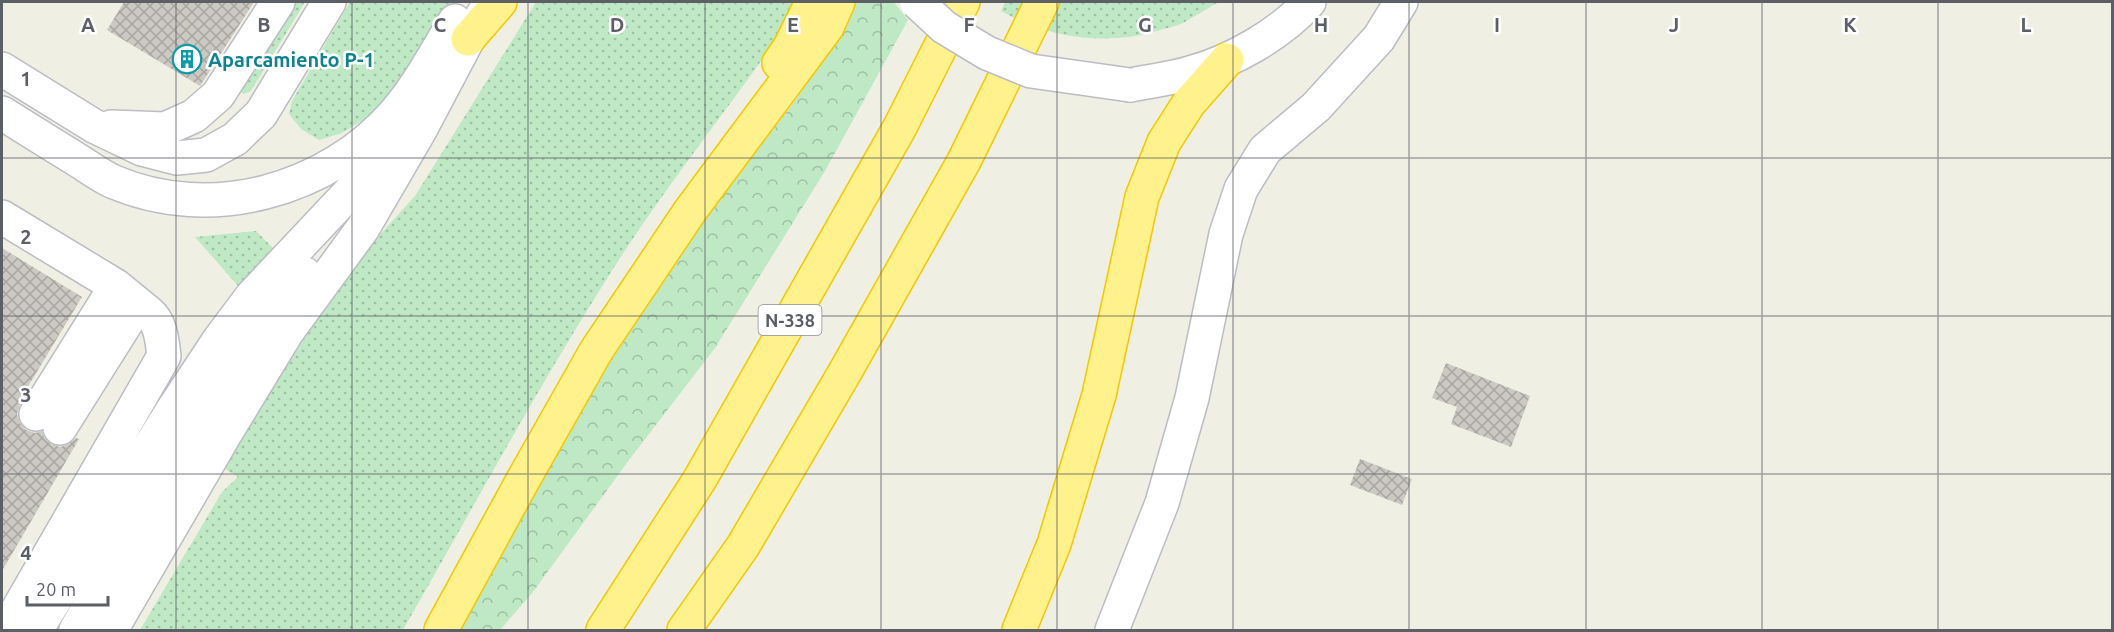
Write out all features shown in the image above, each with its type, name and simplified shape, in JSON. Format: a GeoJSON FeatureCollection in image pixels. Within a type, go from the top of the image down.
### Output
{"type":"FeatureCollection","features":[{"type":"Feature","properties":{"kind":"highway"},"geometry":{"type":"LineString","coordinates":[[468,39],[500,2]]}},
{"type":"Feature","properties":{"kind":"highway"},"geometry":{"type":"LineString","coordinates":[[523,480],[563,392],[594,335],[654,236],[790,47],[812,2]]}},
{"type":"Feature","properties":{"kind":"highway"},"geometry":{"type":"LineString","coordinates":[[441,630],[596,351],[690,211],[827,27],[838,2]]}},
{"type":"Feature","properties":{"kind":"highway","name":"N-338"},"geometry":{"type":"LineString","coordinates":[[603,630],[700,479],[735,418],[900,127],[963,2]]}},
{"type":"Feature","properties":{"kind":"highway"},"geometry":{"type":"LineString","coordinates":[[684,630],[743,546],[845,372],[964,161],[1042,2]]}},
{"type":"Feature","properties":{"kind":"highway"},"geometry":{"type":"LineString","coordinates":[[1019,630],[1054,544],[1099,395],[1142,197],[1164,142],[1189,103],[1227,60]]}},
{"type":"Feature","properties":{"kind":"street"},"geometry":{"type":"LineString","coordinates":[[94,126],[165,129],[194,116],[218,95],[278,2]]}},
{"type":"Feature","properties":{"kind":"street"},"geometry":{"type":"LineString","coordinates":[[2,69],[94,126],[142,149],[177,158],[206,155],[235,139],[261,114],[329,2]]}},
{"type":"Feature","properties":{"kind":"street"},"geometry":{"type":"LineString","coordinates":[[2,114],[112,182],[153,195],[194,199],[229,199],[264,194],[315,174],[352,152],[379,130],[408,97],[467,2]]}},
{"type":"Feature","properties":{"kind":"street"},"geometry":{"type":"LineString","coordinates":[[111,630],[287,332],[363,228],[491,2]]}},
{"type":"Feature","properties":{"kind":"street"},"geometry":{"type":"LineString","coordinates":[[918,2],[944,27],[987,53],[1031,71],[1130,85],[1190,73],[1227,60],[1255,45],[1298,14],[1309,2]]}},
{"type":"Feature","properties":{"kind":"street"},"geometry":{"type":"LineString","coordinates":[[1112,630],[1162,503],[1192,398],[1226,234],[1240,189],[1265,150],[1316,107],[1379,38],[1401,2]]}},
{"type":"Feature","properties":{"kind":"street"},"geometry":{"type":"LineString","coordinates":[[23,628],[219,340],[252,296],[365,176],[468,39]]}},
{"type":"Feature","properties":{"kind":"street"},"geometry":{"type":"LineString","coordinates":[[76,630],[193,427],[231,369],[267,318],[390,182]]}},
{"type":"Feature","properties":{"kind":"street"},"geometry":{"type":"LineString","coordinates":[[2,217],[133,300],[153,317],[161,336],[164,356],[23,628]]}},
{"type":"Feature","properties":{"kind":"street"},"geometry":{"type":"LineString","coordinates":[[55,425],[133,300]]}},
{"type":"Feature","properties":{"kind":"green space"},"geometry":{"type":"Polygon","coordinates":[[[290,2],[305,2],[251,91],[244,94],[240,92],[239,88],[290,2]]]}},
{"type":"Feature","properties":{"kind":"green space"},"geometry":{"type":"Polygon","coordinates":[[[350,2],[454,2],[388,105],[342,133],[319,140],[301,129],[289,114],[292,101],[350,2]]]}},
{"type":"Feature","properties":{"kind":"green space"},"geometry":{"type":"Polygon","coordinates":[[[536,2],[792,2],[774,43],[646,219],[579,323],[403,630],[140,630],[222,492],[238,477],[222,467],[348,270],[415,196],[536,2]]]}},
{"type":"Feature","properties":{"kind":"green space"},"geometry":{"type":"Polygon","coordinates":[[[857,2],[894,2],[908,20],[825,171],[715,348],[629,460],[533,592],[500,630],[456,630],[606,368],[718,201],[792,105],[847,26],[857,2]]]}},
{"type":"Feature","properties":{"kind":"green space"},"geometry":{"type":"Polygon","coordinates":[[[1005,2],[1219,2],[1177,26],[1137,36],[1097,38],[1077,37],[1038,28],[1001,11],[1005,2]]]}},
{"type":"Feature","properties":{"kind":"green space"},"geometry":{"type":"Polygon","coordinates":[[[256,231],[273,248],[239,287],[195,237],[256,231]]]}},
{"type":"Feature","properties":{"kind":"building","name":"Aparcamiento P-1"},"geometry":{"type":"Polygon","coordinates":[[[124,2],[254,2],[200,86],[107,30],[124,2]]]}},
{"type":"Feature","properties":{"kind":"building"},"geometry":{"type":"Polygon","coordinates":[[[2,248],[82,297],[18,403],[20,404],[17,414],[26,430],[35,433],[42,431],[51,444],[60,447],[76,438],[79,439],[2,571],[2,248]]]}},
{"type":"Feature","properties":{"kind":"building"},"geometry":{"type":"Polygon","coordinates":[[[1446,363],[1530,396],[1511,447],[1451,424],[1457,407],[1432,398],[1446,363]]]}},
{"type":"Feature","properties":{"kind":"building"},"geometry":{"type":"Polygon","coordinates":[[[1360,459],[1412,479],[1402,505],[1350,485],[1360,459]]]}},
{"type":"Feature","properties":{"kind":"place","name":"Aparcamiento P-1"},"geometry":{"type":"Point","coordinates":[187,59]}}]}
